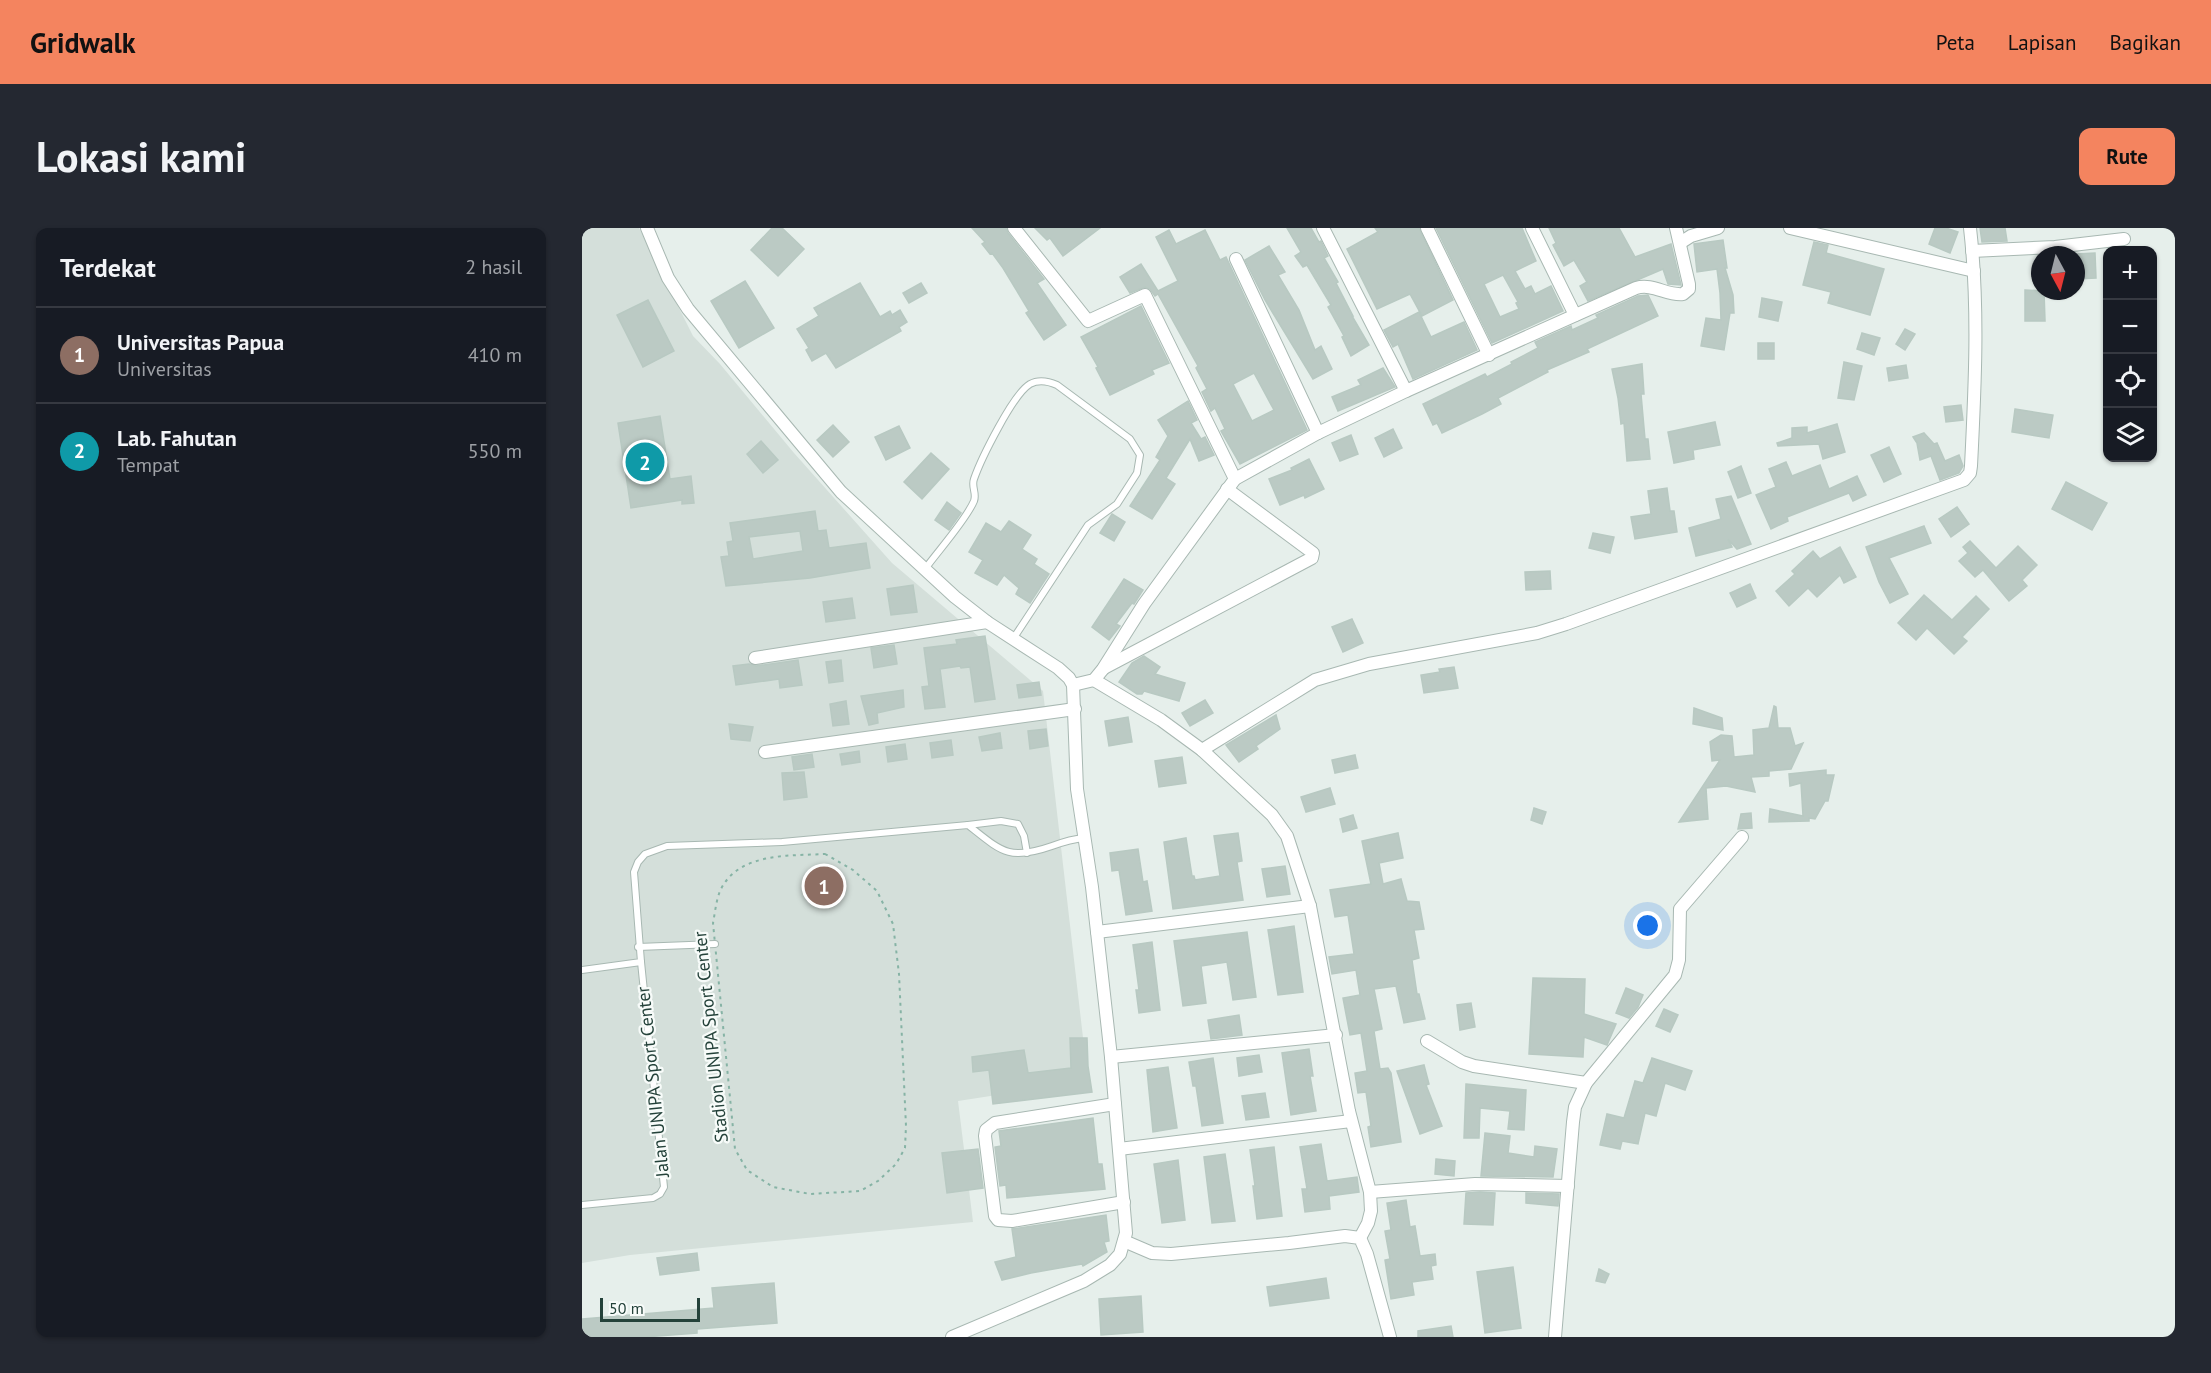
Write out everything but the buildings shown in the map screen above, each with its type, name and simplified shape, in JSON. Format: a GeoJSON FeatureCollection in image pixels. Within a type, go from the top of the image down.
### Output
{"type":"FeatureCollection","features":[{"type":"Feature","properties":{"kind":"street"},"geometry":{"type":"LineString","coordinates":[[647,228],[668,278],[688,309],[841,492],[955,597],[987,622],[1058,668],[1070,678],[1073,685],[1077,789],[1112,1057],[1126,1233],[1120,1254],[1110,1265],[1084,1281],[952,1337]]}},
{"type":"Feature","properties":{"kind":"street"},"geometry":{"type":"LineString","coordinates":[[1014,228],[1088,321],[1145,295],[1231,484],[1313,553],[1312,558],[1103,669]]}},
{"type":"Feature","properties":{"kind":"street"},"geometry":{"type":"LineString","coordinates":[[1323,228],[1406,391]]}},
{"type":"Feature","properties":{"kind":"street"},"geometry":{"type":"LineString","coordinates":[[1427,228],[1489,355]]}},
{"type":"Feature","properties":{"kind":"street"},"geometry":{"type":"LineString","coordinates":[[1532,228],[1575,315]]}},
{"type":"Feature","properties":{"kind":"street"},"geometry":{"type":"LineString","coordinates":[[1073,685],[1094,680],[1103,669],[1144,604],[1231,484],[1318,433],[1641,286],[1679,295],[1687,291],[1689,284],[1676,228]]}},
{"type":"Feature","properties":{"kind":"street"},"geometry":{"type":"LineString","coordinates":[[1680,243],[1691,236],[1718,228]]}},
{"type":"Feature","properties":{"kind":"street"},"geometry":{"type":"LineString","coordinates":[[1790,228],[1974,271]]}},
{"type":"Feature","properties":{"kind":"street"},"geometry":{"type":"LineString","coordinates":[[1202,750],[1315,680],[1369,664],[1514,638],[1566,624],[1964,480],[1970,473],[1972,454],[1975,375],[1974,271],[1970,228]]}},
{"type":"Feature","properties":{"kind":"street"},"geometry":{"type":"LineString","coordinates":[[1972,251],[2055,247],[2124,239]]}},
{"type":"Feature","properties":{"kind":"street"},"geometry":{"type":"LineString","coordinates":[[1236,259],[1318,433]]}},
{"type":"Feature","properties":{"kind":"street"},"geometry":{"type":"LineString","coordinates":[[755,658],[987,622]]}},
{"type":"Feature","properties":{"kind":"street"},"geometry":{"type":"LineString","coordinates":[[1094,680],[1161,720],[1202,750],[1272,815],[1287,836],[1299,866],[1310,906],[1351,1121],[1370,1192],[1371,1211],[1360,1238]]}},
{"type":"Feature","properties":{"kind":"street"},"geometry":{"type":"LineString","coordinates":[[765,752],[1075,709]]}},
{"type":"Feature","properties":{"kind":"street"},"geometry":{"type":"LineString","coordinates":[[1555,1337],[1575,1107],[1586,1083],[1675,975],[1679,960],[1680,909],[1742,837]]}},
{"type":"Feature","properties":{"kind":"street"},"geometry":{"type":"LineString","coordinates":[[1097,932],[1310,906]]}},
{"type":"Feature","properties":{"kind":"street"},"geometry":{"type":"LineString","coordinates":[[1112,1057],[1336,1035]]}},
{"type":"Feature","properties":{"kind":"street"},"geometry":{"type":"LineString","coordinates":[[1427,1041],[1462,1062],[1474,1066],[1586,1083]]}},
{"type":"Feature","properties":{"kind":"street"},"geometry":{"type":"LineString","coordinates":[[1115,1104],[995,1123],[986,1130],[985,1136],[995,1216],[999,1220],[1012,1221],[1124,1202]]}},
{"type":"Feature","properties":{"kind":"street"},"geometry":{"type":"LineString","coordinates":[[1119,1149],[1351,1121]]}},
{"type":"Feature","properties":{"kind":"street"},"geometry":{"type":"LineString","coordinates":[[1370,1192],[1475,1184],[1568,1186]]}},
{"type":"Feature","properties":{"kind":"street"},"geometry":{"type":"LineString","coordinates":[[1124,1241],[1152,1253],[1171,1254],[1289,1244],[1345,1236],[1360,1238]]}},
{"type":"Feature","properties":{"kind":"street"},"geometry":{"type":"LineString","coordinates":[[1360,1238],[1367,1254],[1390,1337]]}},
{"type":"Feature","properties":{"kind":"lane"},"geometry":{"type":"LineString","coordinates":[[924,569],[969,510],[976,494],[973,481],[1007,412],[1024,389],[1032,383],[1048,381],[1057,385],[1130,439],[1140,455],[1137,473],[1117,504],[1088,525],[1013,639]]}},
{"type":"Feature","properties":{"kind":"lane"},"geometry":{"type":"LineString","coordinates":[[582,970],[641,962],[634,872],[638,862],[645,854],[667,846],[782,842],[1000,821],[1018,824],[1024,836],[1027,853]]}},
{"type":"Feature","properties":{"kind":"lane"},"geometry":{"type":"LineString","coordinates":[[969,825],[1005,852],[1016,854],[1027,853],[1067,840],[1084,838]]}},
{"type":"Feature","properties":{"kind":"lane"},"geometry":{"type":"LineString","coordinates":[[638,946],[715,944]]}},
{"type":"Feature","properties":{"kind":"lane","name":"Jalan UNIPA Sport Center"},"geometry":{"type":"LineString","coordinates":[[582,1205],[653,1198],[660,1194],[664,1187],[641,962]]}},
{"type":"Feature","properties":{"kind":"path","name":"Stadion UNIPA Sport Center"},"geometry":{"type":"LineString","coordinates":[[825,854],[853,870],[877,891],[893,924],[898,964],[906,1126],[905,1148],[896,1164],[878,1181],[860,1191],[810,1194],[773,1187],[747,1170],[735,1149],[715,944],[713,923],[720,891],[740,867],[771,857],[825,854]]}},
{"type":"Feature","properties":{"kind":"shaded area"},"geometry":{"type":"Polygon","coordinates":[[[582,228],[639,228],[693,336],[720,364],[794,453],[892,563],[1043,691],[1088,1081],[958,1101],[973,1222],[630,1255],[582,1263],[582,228]]]}},
{"type":"Feature","properties":{"kind":"place","name":"Lab. Fahutan"},"geometry":{"type":"Point","coordinates":[645,462]}},
{"type":"Feature","properties":{"kind":"place","name":"Universitas Papua"},"geometry":{"type":"Point","coordinates":[824,886]}}]}
